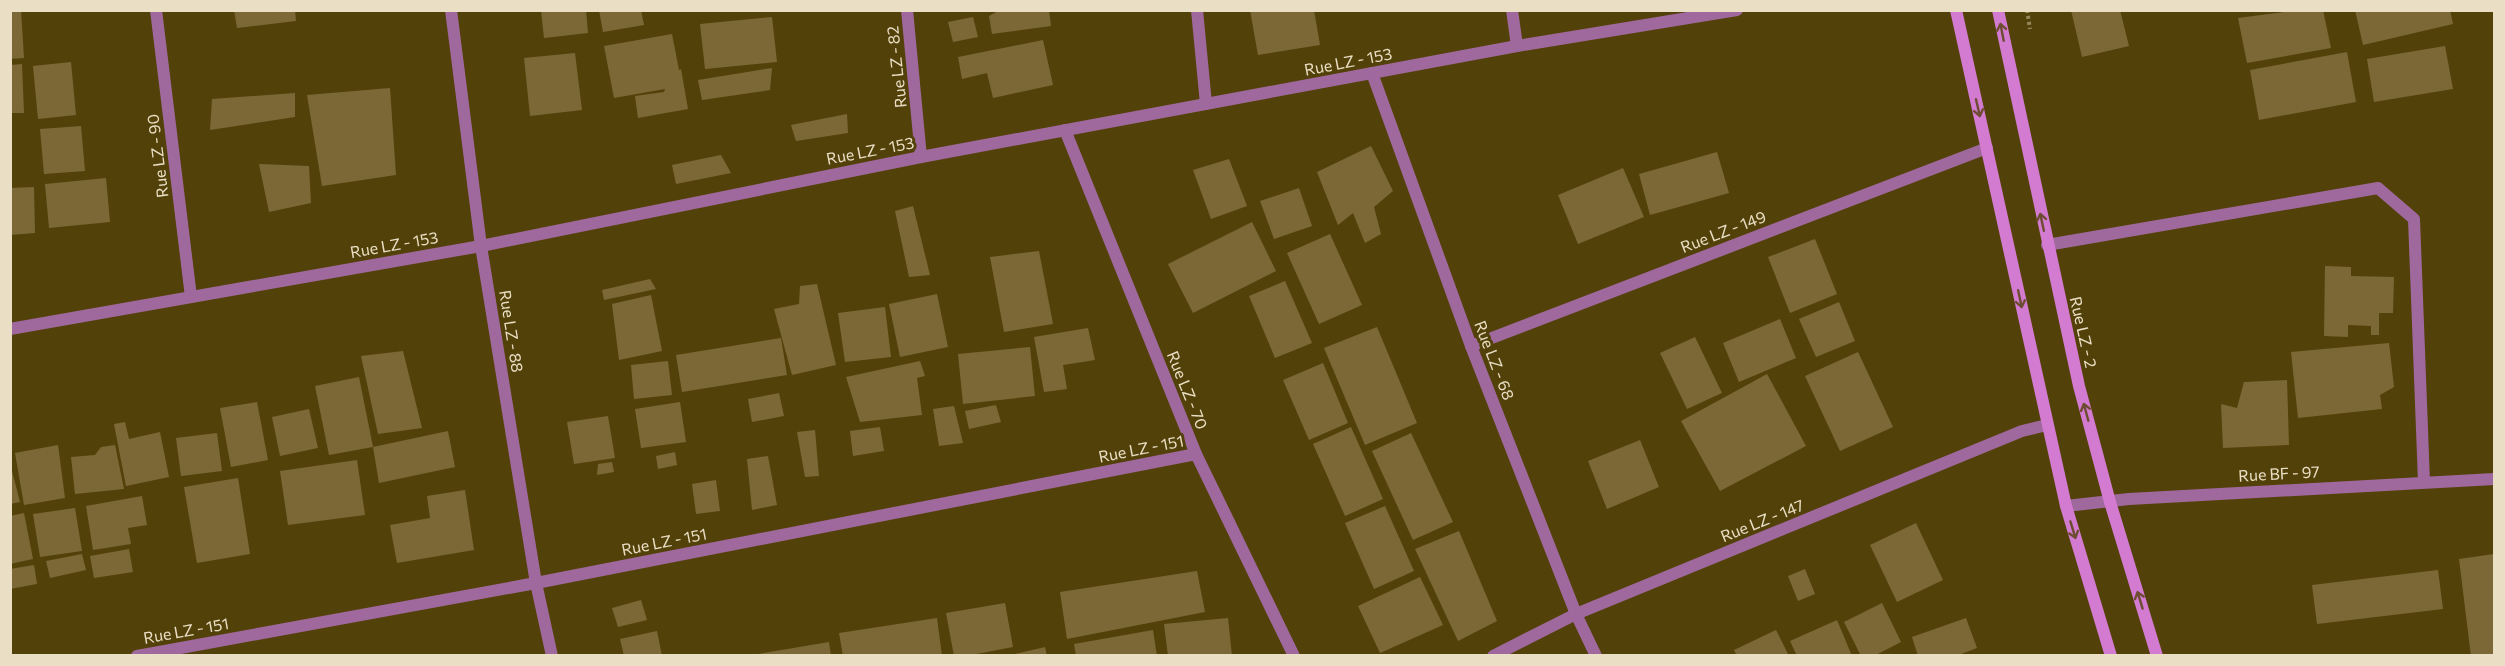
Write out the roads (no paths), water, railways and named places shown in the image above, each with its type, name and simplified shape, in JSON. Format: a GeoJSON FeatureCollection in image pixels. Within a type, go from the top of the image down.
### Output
{"type":"FeatureCollection","features":[{"type":"Feature","properties":{"kind":"main road"},"geometry":{"type":"LineString","coordinates":[[1956,10],[2066,506],[2111,656]]}},
{"type":"Feature","properties":{"kind":"main road","name":"Rue LZ - 2"},"geometry":{"type":"LineString","coordinates":[[1998,10],[2079,386],[2110,502],[2157,656]]}},
{"type":"Feature","properties":{"kind":"street","name":"Rue LZ - 90"},"geometry":{"type":"LineString","coordinates":[[156,10],[191,297]]}},
{"type":"Feature","properties":{"kind":"street","name":"Rue LZ - 88"},"geometry":{"type":"LineString","coordinates":[[451,10],[481,246],[536,583],[552,656]]}},
{"type":"Feature","properties":{"kind":"street","name":"Rue LZ - 82"},"geometry":{"type":"LineString","coordinates":[[907,10],[921,157]]}},
{"type":"Feature","properties":{"kind":"street"},"geometry":{"type":"LineString","coordinates":[[1197,10],[1206,104]]}},
{"type":"Feature","properties":{"kind":"street"},"geometry":{"type":"LineString","coordinates":[[1512,10],[1517,46]]}},
{"type":"Feature","properties":{"kind":"street","name":"Rue LZ - 153"},"geometry":{"type":"LineString","coordinates":[[10,328],[481,246],[921,157],[1517,46],[1737,10]]}},
{"type":"Feature","properties":{"kind":"street","name":"Rue LZ - 68"},"geometry":{"type":"LineString","coordinates":[[1372,73],[1472,346],[1576,614],[1596,656]]}},
{"type":"Feature","properties":{"kind":"street","name":"Rue LZ - 70"},"geometry":{"type":"LineString","coordinates":[[1065,130],[1196,454],[1294,656]]}},
{"type":"Feature","properties":{"kind":"street","name":"Rue LZ - 149"},"geometry":{"type":"LineString","coordinates":[[1472,346],[1987,148]]}},
{"type":"Feature","properties":{"kind":"street"},"geometry":{"type":"LineString","coordinates":[[2047,245],[2378,188],[2414,219],[2424,482]]}},
{"type":"Feature","properties":{"kind":"street","name":"Rue LZ - 147"},"geometry":{"type":"LineString","coordinates":[[1492,656],[1576,614],[2022,431],[2047,425]]}},
{"type":"Feature","properties":{"kind":"street","name":"Rue LZ - 151"},"geometry":{"type":"LineString","coordinates":[[137,656],[536,583],[1196,454]]}},
{"type":"Feature","properties":{"kind":"street","name":"Rue BF - 97"},"geometry":{"type":"LineString","coordinates":[[2066,506],[2129,499],[2494,479]]}}]}
